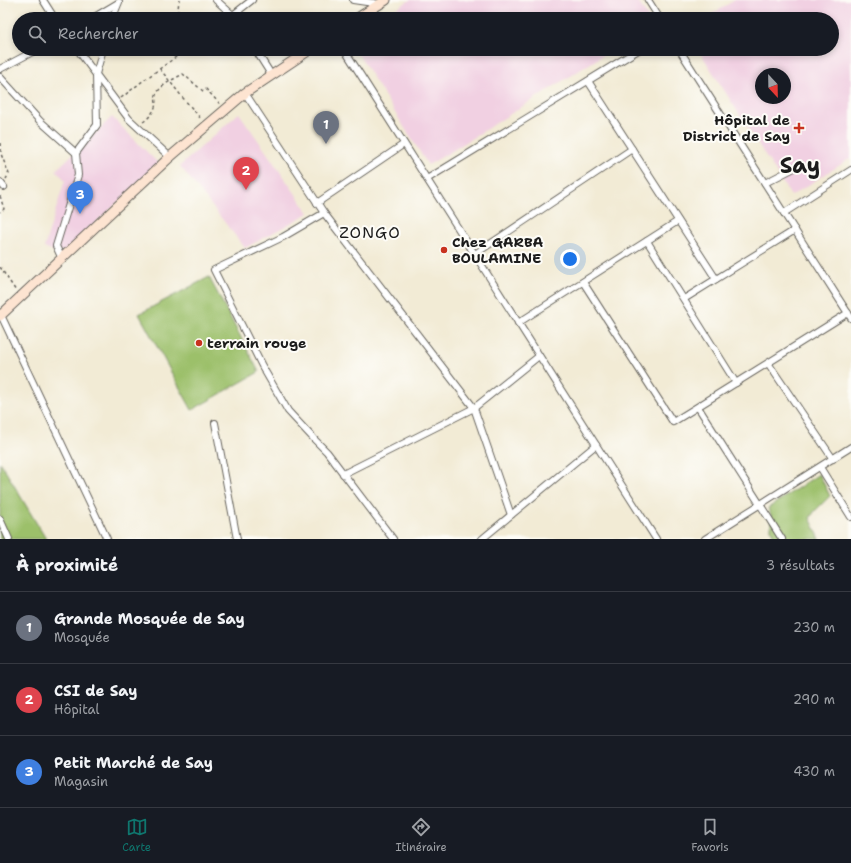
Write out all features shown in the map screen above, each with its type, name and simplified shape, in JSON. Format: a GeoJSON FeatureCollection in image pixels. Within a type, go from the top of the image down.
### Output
{"type":"FeatureCollection","features":[{"type":"Feature","properties":{"kind":"street"},"geometry":{"type":"LineString","coordinates":[[43,0],[51,12]]}},
{"type":"Feature","properties":{"kind":"street"},"geometry":{"type":"LineString","coordinates":[[216,0],[229,12]]}},
{"type":"Feature","properties":{"kind":"street"},"geometry":{"type":"LineString","coordinates":[[240,12],[252,0]]}},
{"type":"Feature","properties":{"kind":"street"},"geometry":{"type":"LineString","coordinates":[[352,0],[383,2]]}},
{"type":"Feature","properties":{"kind":"street"},"geometry":{"type":"LineString","coordinates":[[648,0],[656,12]]}},
{"type":"Feature","properties":{"kind":"street"},"geometry":{"type":"LineString","coordinates":[[103,12],[119,2]]}},
{"type":"Feature","properties":{"kind":"street"},"geometry":{"type":"LineString","coordinates":[[115,12],[119,2]]}},
{"type":"Feature","properties":{"kind":"street"},"geometry":{"type":"LineString","coordinates":[[367,12],[383,2]]}},
{"type":"Feature","properties":{"kind":"street"},"geometry":{"type":"LineString","coordinates":[[0,70],[25,56]]}},
{"type":"Feature","properties":{"kind":"street"},"geometry":{"type":"LineString","coordinates":[[82,56],[129,119],[170,157]]}},
{"type":"Feature","properties":{"kind":"street"},"geometry":{"type":"LineString","coordinates":[[62,260],[56,246],[78,176],[76,153],[97,125],[96,74],[101,56]]}},
{"type":"Feature","properties":{"kind":"street"},"geometry":{"type":"LineString","coordinates":[[259,56],[272,76]]}},
{"type":"Feature","properties":{"kind":"street"},"geometry":{"type":"LineString","coordinates":[[107,539],[0,315],[62,260],[170,157],[245,93],[301,56]]}},
{"type":"Feature","properties":{"kind":"street"},"geometry":{"type":"LineString","coordinates":[[348,56],[656,539]]}},
{"type":"Feature","properties":{"kind":"street"},"geometry":{"type":"LineString","coordinates":[[427,179],[628,56]]}},
{"type":"Feature","properties":{"kind":"street"},"geometry":{"type":"LineString","coordinates":[[583,282],[673,422],[768,363],[850,316],[683,56]]}},
{"type":"Feature","properties":{"kind":"street"},"geometry":{"type":"LineString","coordinates":[[0,77],[40,121],[76,153]]}},
{"type":"Feature","properties":{"kind":"street"},"geometry":{"type":"LineString","coordinates":[[588,80],[716,279]]}},
{"type":"Feature","properties":{"kind":"street"},"geometry":{"type":"LineString","coordinates":[[245,93],[324,213],[474,408],[511,515]]}},
{"type":"Feature","properties":{"kind":"street"},"geometry":{"type":"LineString","coordinates":[[317,203],[404,144]]}},
{"type":"Feature","properties":{"kind":"street"},"geometry":{"type":"LineString","coordinates":[[475,254],[632,149]]}},
{"type":"Feature","properties":{"kind":"street"},"geometry":{"type":"LineString","coordinates":[[765,183],[800,165]]}},
{"type":"Feature","properties":{"kind":"street"},"geometry":{"type":"LineString","coordinates":[[784,213],[851,170]]}},
{"type":"Feature","properties":{"kind":"street"},"geometry":{"type":"LineString","coordinates":[[0,182],[4,187]]}},
{"type":"Feature","properties":{"kind":"street"},"geometry":{"type":"LineString","coordinates":[[324,213],[282,237],[214,270],[262,366],[288,411],[327,452],[393,539]]}},
{"type":"Feature","properties":{"kind":"street"},"geometry":{"type":"LineString","coordinates":[[518,323],[678,221]]}},
{"type":"Feature","properties":{"kind":"street"},"geometry":{"type":"LineString","coordinates":[[684,299],[795,230]]}},
{"type":"Feature","properties":{"kind":"street"},"geometry":{"type":"LineString","coordinates":[[647,241],[736,383]]}},
{"type":"Feature","properties":{"kind":"street"},"geometry":{"type":"LineString","coordinates":[[343,474],[474,408],[539,356]]}},
{"type":"Feature","properties":{"kind":"street"},"geometry":{"type":"LineString","coordinates":[[768,363],[833,459]]}},
{"type":"Feature","properties":{"kind":"street"},"geometry":{"type":"LineString","coordinates":[[698,407],[782,539]]}},
{"type":"Feature","properties":{"kind":"street"},"geometry":{"type":"LineString","coordinates":[[216,423],[237,539]]}},
{"type":"Feature","properties":{"kind":"street"},"geometry":{"type":"LineString","coordinates":[[482,539],[596,445]]}},
{"type":"Feature","properties":{"kind":"street"},"geometry":{"type":"LineString","coordinates":[[705,539],[851,447]]}},
{"type":"Feature","properties":{"kind":"street"},"geometry":{"type":"LineString","coordinates":[[820,467],[851,517]]}},
{"type":"Feature","properties":{"kind":"street"},"geometry":{"type":"LineString","coordinates":[[0,519],[9,539]]}},
{"type":"Feature","properties":{"kind":"path"},"geometry":{"type":"LineString","coordinates":[[178,12],[179,0]]}},
{"type":"Feature","properties":{"kind":"path"},"geometry":{"type":"LineString","coordinates":[[117,102],[177,56]]}},
{"type":"Feature","properties":{"kind":"path"},"geometry":{"type":"LineString","coordinates":[[160,68],[207,126]]}},
{"type":"Feature","properties":{"kind":"path"},"geometry":{"type":"LineString","coordinates":[[137,126],[147,119],[153,112],[156,104],[156,96],[161,89],[183,74],[203,91],[206,89],[226,110]]}},
{"type":"Feature","properties":{"kind":"path"},"geometry":{"type":"LineString","coordinates":[[0,143],[1,154],[9,174],[4,187]]}},
{"type":"Feature","properties":{"kind":"path"},"geometry":{"type":"LineString","coordinates":[[0,196],[4,209],[0,212]]}},
{"type":"Feature","properties":{"kind":"path"},"geometry":{"type":"LineString","coordinates":[[0,267],[20,298]]}},
{"type":"Feature","properties":{"kind":"shaded area"},"geometry":{"type":"Polygon","coordinates":[[[410,0],[637,0],[645,12],[391,12],[410,0]]]}},
{"type":"Feature","properties":{"kind":"shaded area","name":"Hôpital de District de Say"},"geometry":{"type":"Polygon","coordinates":[[[735,0],[851,0],[851,158],[791,196],[702,56],[839,56],[839,12],[715,12],[735,0]]]}},
{"type":"Feature","properties":{"kind":"shaded area"},"geometry":{"type":"Polygon","coordinates":[[[359,56],[602,56],[452,151],[428,165],[359,56]]]}},
{"type":"Feature","properties":{"kind":"shaded area"},"geometry":{"type":"Polygon","coordinates":[[[239,113],[309,213],[245,248],[180,166],[239,113]]]}},
{"type":"Feature","properties":{"kind":"shaded area"},"geometry":{"type":"Polygon","coordinates":[[[112,117],[159,164],[63,253],[44,248],[65,180],[56,170],[112,117]]]}},
{"type":"Feature","properties":{"kind":"green space","name":"terrain rouge"},"geometry":{"type":"Polygon","coordinates":[[[209,277],[259,372],[192,410],[139,314],[209,277]]]}},
{"type":"Feature","properties":{"kind":"green space"},"geometry":{"type":"Polygon","coordinates":[[[0,462],[46,539],[0,539],[0,462]]]}},
{"type":"Feature","properties":{"kind":"green space"},"geometry":{"type":"Polygon","coordinates":[[[819,474],[830,496],[810,518],[820,539],[775,539],[771,529],[771,515],[768,508],[819,474]]]}},
{"type":"Feature","properties":{"kind":"place","name":"Hôpital de District de Say"},"geometry":{"type":"Point","coordinates":[799,128]}},
{"type":"Feature","properties":{"kind":"place","name":"Grande Mosquée de Say"},"geometry":{"type":"Point","coordinates":[326,144]}},
{"type":"Feature","properties":{"kind":"place","name":"CSI de Say"},"geometry":{"type":"Point","coordinates":[246,190]}},
{"type":"Feature","properties":{"kind":"place","name":"Petit Marché de Say"},"geometry":{"type":"Point","coordinates":[80,214]}},
{"type":"Feature","properties":{"kind":"place","name":"Chez GARBA BOULAMINE"},"geometry":{"type":"Point","coordinates":[444,250]}},
{"type":"Feature","properties":{"kind":"place","name":"terrain rouge"},"geometry":{"type":"Point","coordinates":[199,343]}},
{"type":"Feature","properties":{"kind":"district","name":"Say"},"geometry":{"type":"Point","coordinates":[800,165]}},
{"type":"Feature","properties":{"kind":"district","name":"ZONGO"},"geometry":{"type":"Point","coordinates":[370,232]}}]}
